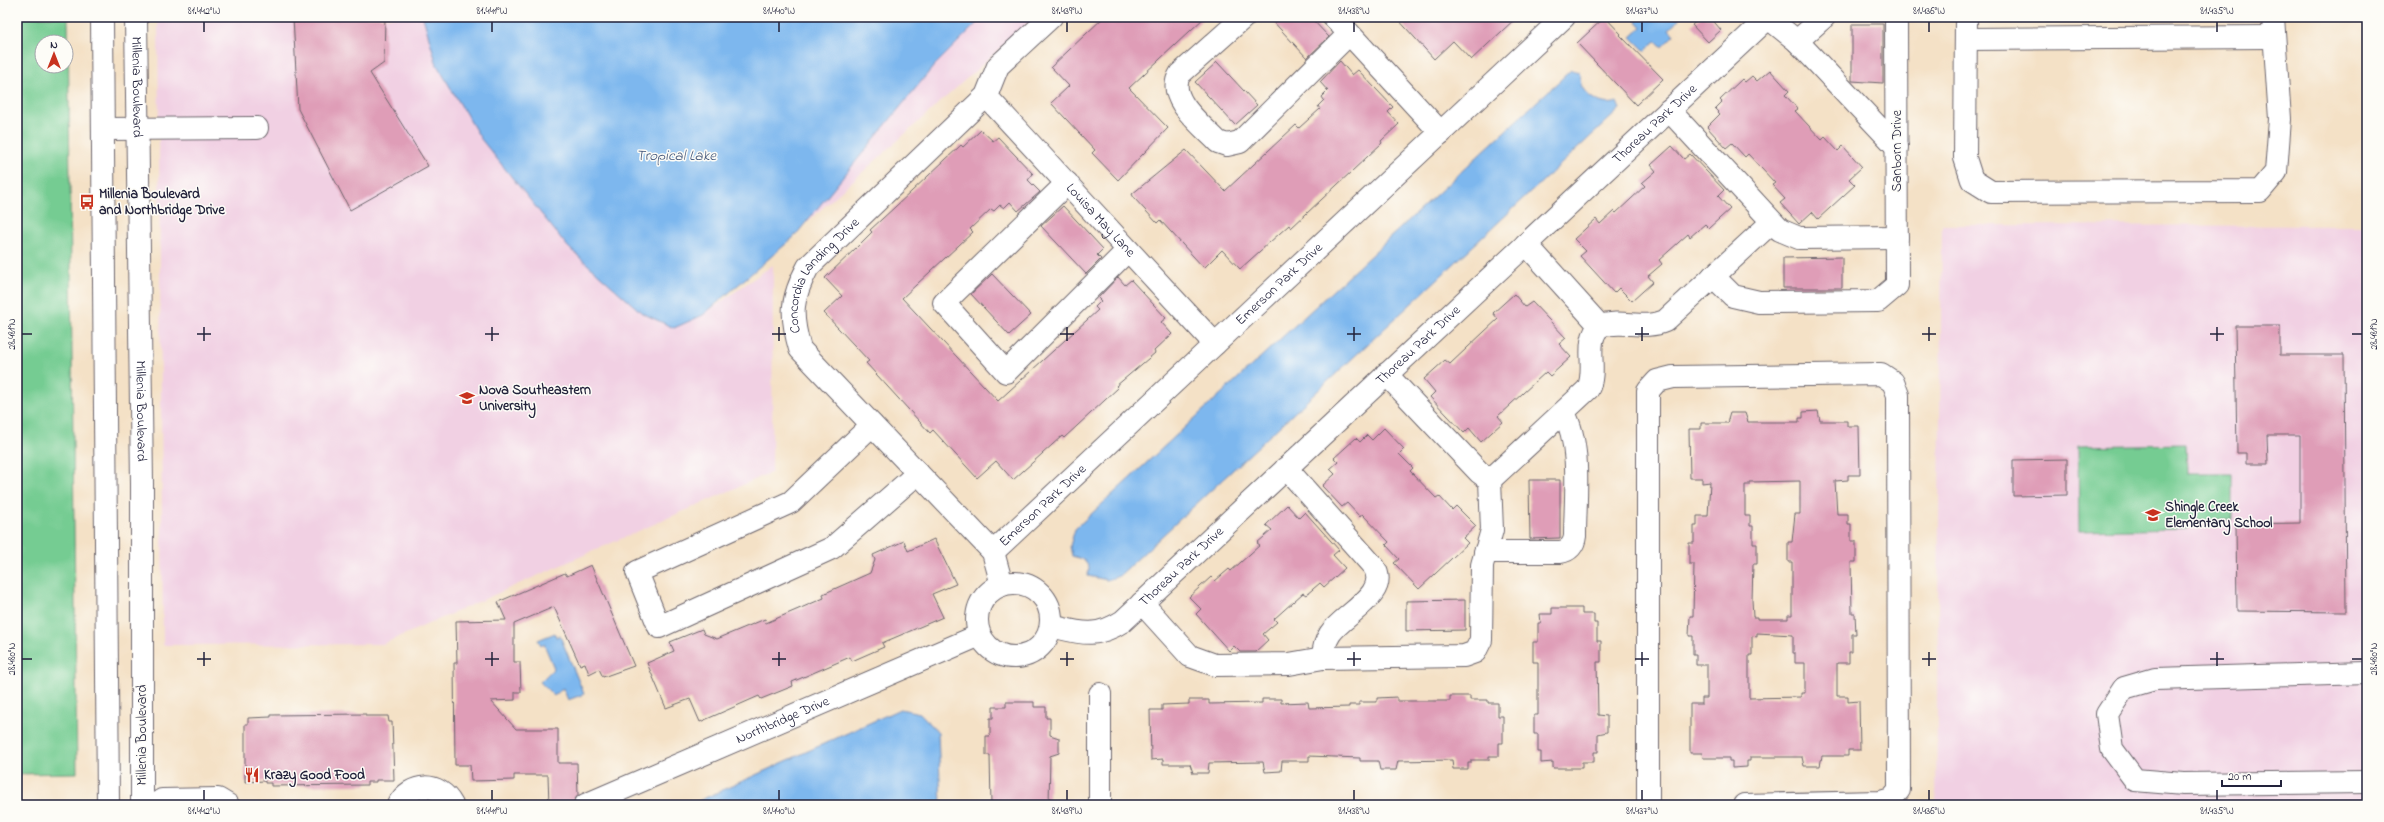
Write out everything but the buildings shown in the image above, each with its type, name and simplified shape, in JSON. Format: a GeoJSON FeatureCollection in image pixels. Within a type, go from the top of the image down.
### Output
{"type":"FeatureCollection","features":[{"type":"Feature","properties":{"kind":"street"},"geometry":{"type":"LineString","coordinates":[[102,17],[108,805]]}},
{"type":"Feature","properties":{"kind":"street","name":"Millenia Boulevard"},"geometry":{"type":"LineString","coordinates":[[136,17],[142,484],[142,805]]}},
{"type":"Feature","properties":{"kind":"street","name":"Concordia Landing Drive"},"geometry":{"type":"LineString","coordinates":[[994,552],[800,349],[793,324],[795,291],[808,267],[986,96],[998,66],[1051,17]]}},
{"type":"Feature","properties":{"kind":"street"},"geometry":{"type":"LineString","coordinates":[[1244,17],[1180,74],[1176,85],[1180,100],[1218,142],[1227,145],[1240,142],[1350,34]]}},
{"type":"Feature","properties":{"kind":"street"},"geometry":{"type":"LineString","coordinates":[[1334,17],[1441,133]]}},
{"type":"Feature","properties":{"kind":"street","name":"Emerson Park Drive"},"geometry":{"type":"LineString","coordinates":[[994,552],[1564,17]]}},
{"type":"Feature","properties":{"kind":"street"},"geometry":{"type":"LineString","coordinates":[[1797,41],[1824,17]]}},
{"type":"Feature","properties":{"kind":"street","name":"Sanborn Drive"},"geometry":{"type":"LineString","coordinates":[[1713,276],[1733,296],[1759,302],[1878,301],[1897,285],[1896,17]]}},
{"type":"Feature","properties":{"kind":"street"},"geometry":{"type":"LineString","coordinates":[[1966,17],[1965,158],[1972,180],[1991,192],[2260,191],[2276,172],[2280,119],[2274,27],[1966,39]]}},
{"type":"Feature","properties":{"kind":"street"},"geometry":{"type":"LineString","coordinates":[[1768,18],[1797,41],[1897,147]]}},
{"type":"Feature","properties":{"kind":"street","name":"Thoreau Park Drive"},"geometry":{"type":"LineString","coordinates":[[1051,626],[1091,634],[1104,631],[1123,620],[1768,18]]}},
{"type":"Feature","properties":{"kind":"street","name":"Louisa May Lane"},"geometry":{"type":"LineString","coordinates":[[986,96],[1216,344]]}},
{"type":"Feature","properties":{"kind":"street"},"geometry":{"type":"LineString","coordinates":[[1670,110],[1780,230],[1800,238],[1897,236]]}},
{"type":"Feature","properties":{"kind":"street"},"geometry":{"type":"LineString","coordinates":[[104,129],[256,128]]}},
{"type":"Feature","properties":{"kind":"street"},"geometry":{"type":"LineString","coordinates":[[1067,183],[944,303],[1006,372],[1128,250]]}},
{"type":"Feature","properties":{"kind":"street"},"geometry":{"type":"LineString","coordinates":[[1490,480],[1584,393],[1591,383],[1592,341],[1596,330],[1600,326],[1614,323],[1659,323],[1670,317],[1772,222]]}},
{"type":"Feature","properties":{"kind":"street"},"geometry":{"type":"LineString","coordinates":[[1526,244],[1600,326]]}},
{"type":"Feature","properties":{"kind":"street"},"geometry":{"type":"LineString","coordinates":[[1386,374],[1479,472],[1490,480]]}},
{"type":"Feature","properties":{"kind":"street"},"geometry":{"type":"LineString","coordinates":[[1648,805],[1648,391],[1657,381],[1673,377],[1881,374],[1893,382],[1898,395],[1899,790],[1891,799],[1880,802],[1744,805]]}},
{"type":"Feature","properties":{"kind":"street"},"geometry":{"type":"LineString","coordinates":[[1485,552],[1560,552],[1569,549],[1573,545],[1575,536],[1575,447],[1571,429],[1564,413]]}},
{"type":"Feature","properties":{"kind":"street"},"geometry":{"type":"LineString","coordinates":[[872,425],[791,502],[637,572],[659,627],[832,548],[918,473]]}},
{"type":"Feature","properties":{"kind":"street"},"geometry":{"type":"LineString","coordinates":[[1286,468],[1374,567],[1378,576],[1375,591],[1330,633],[1323,648],[1323,658]]}},
{"type":"Feature","properties":{"kind":"street"},"geometry":{"type":"LineString","coordinates":[[1142,603],[1190,656],[1215,665],[1243,666],[1289,664],[1323,658],[1464,656],[1475,652],[1481,640],[1481,572],[1492,530],[1490,480]]}},
{"type":"Feature","properties":{"kind":"street"},"geometry":{"type":"LineString","coordinates":[[994,552],[1002,585]]}},
{"type":"Feature","properties":{"kind":"street"},"geometry":{"type":"LineString","coordinates":[[1002,585],[1024,585],[1038,592],[1048,605],[1051,626],[1042,645],[1033,652],[1018,657],[1002,655],[993,651],[980,634],[977,615],[980,605],[993,590],[1002,585]]}},
{"type":"Feature","properties":{"kind":"street","name":"Northbridge Drive"},"geometry":{"type":"LineString","coordinates":[[585,805],[980,634]]}},
{"type":"Feature","properties":{"kind":"street"},"geometry":{"type":"LineString","coordinates":[[2367,673],[2155,679],[2124,688],[2107,714],[2112,749],[2135,780],[2183,784],[2367,782]]}},
{"type":"Feature","properties":{"kind":"street"},"geometry":{"type":"LineString","coordinates":[[1100,694],[1100,805]]}},
{"type":"Feature","properties":{"kind":"street"},"geometry":{"type":"LineString","coordinates":[[398,805],[408,792],[424,786],[441,791],[452,805]]}},
{"type":"Feature","properties":{"kind":"street"},"geometry":{"type":"LineString","coordinates":[[155,805],[162,800],[218,799],[228,805]]}},
{"type":"Feature","properties":{"kind":"shaded area","name":"Nova Southeastern University"},"geometry":{"type":"Polygon","coordinates":[[[158,17],[1035,17],[708,311],[773,265],[772,472],[383,644],[163,645],[158,17]]]}},
{"type":"Feature","properties":{"kind":"shaded area","name":"Shingle Creek Elementary School"},"geometry":{"type":"Polygon","coordinates":[[[1942,225],[2367,226],[2367,805],[1936,805],[1942,225]]]}},
{"type":"Feature","properties":{"kind":"green space"},"geometry":{"type":"Polygon","coordinates":[[[17,17],[68,17],[68,34],[34,34],[34,74],[69,74],[77,773],[17,774],[17,17]]]}},
{"type":"Feature","properties":{"kind":"green space"},"geometry":{"type":"Polygon","coordinates":[[[2186,444],[2187,473],[2232,473],[2232,520],[2188,521],[2188,529],[2079,531],[2078,446],[2186,444]]]}},
{"type":"Feature","properties":{"kind":"water","name":"Tropical Lake"},"geometry":{"type":"Polygon","coordinates":[[[423,17],[983,17],[933,67],[794,237],[703,315],[674,328],[642,313],[568,247],[481,139],[437,65],[423,17]]]}},
{"type":"Feature","properties":{"kind":"water"},"geometry":{"type":"Polygon","coordinates":[[[1640,17],[1679,17],[1680,19],[1669,29],[1674,35],[1662,47],[1656,41],[1645,51],[1631,37],[1642,27],[1636,20],[1640,17]]]}},
{"type":"Feature","properties":{"kind":"water"},"geometry":{"type":"Polygon","coordinates":[[[1571,70],[1579,72],[1582,87],[1589,95],[1602,103],[1617,102],[1620,109],[1119,576],[1107,580],[1088,576],[1089,567],[1083,559],[1072,556],[1070,546],[1075,529],[1571,70]]]}},
{"type":"Feature","properties":{"kind":"water"},"geometry":{"type":"Polygon","coordinates":[[[555,633],[556,637],[560,636],[584,694],[568,700],[563,688],[554,696],[540,682],[554,668],[544,644],[541,645],[538,640],[555,633]]]}},
{"type":"Feature","properties":{"kind":"water"},"geometry":{"type":"Polygon","coordinates":[[[900,709],[920,713],[938,732],[941,805],[690,805],[900,709]]]}},
{"type":"Feature","properties":{"kind":"place","name":"Millenia Boulevard and Northbridge Drive"},"geometry":{"type":"Point","coordinates":[87,202]}},
{"type":"Feature","properties":{"kind":"place","name":"Nova Southeastern University"},"geometry":{"type":"Point","coordinates":[467,398]}},
{"type":"Feature","properties":{"kind":"place","name":"Shingle Creek Elementary School"},"geometry":{"type":"Point","coordinates":[2153,515]}},
{"type":"Feature","properties":{"kind":"place","name":"Krazy Good Food"},"geometry":{"type":"Point","coordinates":[252,775]}}]}
